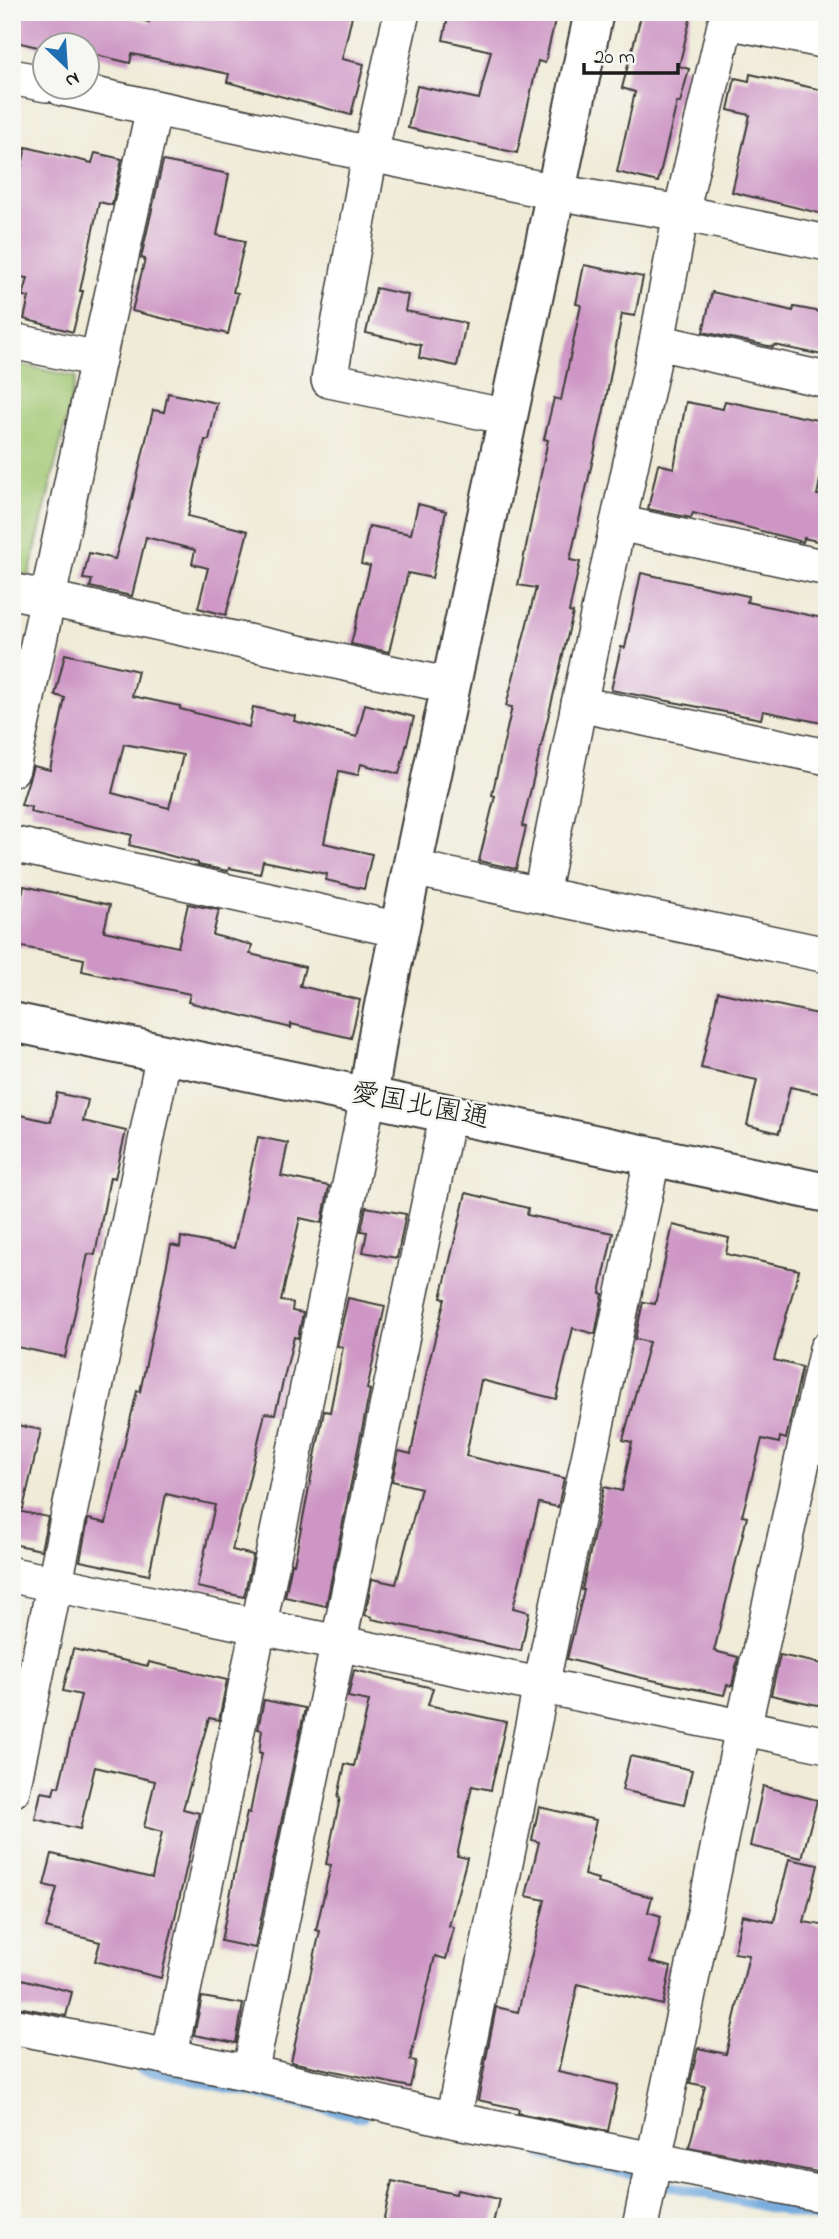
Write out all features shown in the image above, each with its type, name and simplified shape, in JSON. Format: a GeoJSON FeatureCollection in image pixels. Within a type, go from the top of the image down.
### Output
{"type":"FeatureCollection","features":[{"type":"Feature","properties":{"kind":"street"},"geometry":{"type":"LineString","coordinates":[[402,12],[370,155],[329,380],[508,417]]}},
{"type":"Feature","properties":{"kind":"street"},"geometry":{"type":"LineString","coordinates":[[169,2058],[368,1098],[412,868],[594,12]]}},
{"type":"Feature","properties":{"kind":"street"},"geometry":{"type":"LineString","coordinates":[[541,894],[657,342],[681,213],[727,16],[827,41]]}},
{"type":"Feature","properties":{"kind":"street"},"geometry":{"type":"LineString","coordinates":[[12,76],[32,81]]}},
{"type":"Feature","properties":{"kind":"street"},"geometry":{"type":"LineString","coordinates":[[102,97],[370,155],[827,243]]}},
{"type":"Feature","properties":{"kind":"street"},"geometry":{"type":"LineString","coordinates":[[12,769],[154,108]]}},
{"type":"Feature","properties":{"kind":"street"},"geometry":{"type":"LineString","coordinates":[[12,341],[98,359]]}},
{"type":"Feature","properties":{"kind":"street"},"geometry":{"type":"LineString","coordinates":[[657,342],[827,380]]}},
{"type":"Feature","properties":{"kind":"street"},"geometry":{"type":"LineString","coordinates":[[618,523],[827,568]]}},
{"type":"Feature","properties":{"kind":"street"},"geometry":{"type":"LineString","coordinates":[[12,590],[451,686]]}},
{"type":"Feature","properties":{"kind":"street"},"geometry":{"type":"LineString","coordinates":[[579,704],[827,757]]}},
{"type":"Feature","properties":{"kind":"street"},"geometry":{"type":"LineString","coordinates":[[12,844],[400,930]]}},
{"type":"Feature","properties":{"kind":"street"},"geometry":{"type":"LineString","coordinates":[[412,868],[827,955]]}},
{"type":"Feature","properties":{"kind":"street","name":"愛国北園通"},"geometry":{"type":"LineString","coordinates":[[12,1023],[827,1193]]}},
{"type":"Feature","properties":{"kind":"street"},"geometry":{"type":"LineString","coordinates":[[12,1790],[164,1054]]}},
{"type":"Feature","properties":{"kind":"street"},"geometry":{"type":"LineString","coordinates":[[250,2073],[448,1112]]}},
{"type":"Feature","properties":{"kind":"street"},"geometry":{"type":"LineString","coordinates":[[453,2120],[653,1155]]}},
{"type":"Feature","properties":{"kind":"street"},"geometry":{"type":"LineString","coordinates":[[640,2227],[743,1728],[827,1349]]}},
{"type":"Feature","properties":{"kind":"street"},"geometry":{"type":"LineString","coordinates":[[12,1575],[827,1745]]}},
{"type":"Feature","properties":{"kind":"street"},"geometry":{"type":"LineString","coordinates":[[12,2026],[250,2073],[453,2120],[827,2195]]}},
{"type":"Feature","properties":{"kind":"green space"},"geometry":{"type":"Polygon","coordinates":[[[12,363],[76,377],[29,576],[12,572],[12,363]]]}},
{"type":"Feature","properties":{"kind":"building"},"geometry":{"type":"Polygon","coordinates":[[[12,12],[105,12],[149,22],[150,12],[353,12],[342,59],[364,64],[351,115],[227,82],[229,74],[132,54],[130,63],[102,56],[102,32],[32,32],[32,46],[12,41],[12,12]]]}},
{"type":"Feature","properties":{"kind":"building"},"geometry":{"type":"Polygon","coordinates":[[[449,12],[557,12],[545,63],[538,61],[517,153],[408,128],[417,86],[479,99],[491,51],[443,40],[449,12]]]}},
{"type":"Feature","properties":{"kind":"building"},"geometry":{"type":"Polygon","coordinates":[[[642,12],[692,12],[679,66],[689,69],[680,103],[677,102],[658,182],[617,172],[635,92],[622,88],[642,12]]]}},
{"type":"Feature","properties":{"kind":"building"},"geometry":{"type":"Polygon","coordinates":[[[750,74],[827,91],[827,215],[732,192],[750,115],[728,110],[735,78],[749,81],[750,74]]]}},
{"type":"Feature","properties":{"kind":"building"},"geometry":{"type":"Polygon","coordinates":[[[26,147],[92,163],[95,153],[122,159],[112,205],[99,202],[73,332],[24,319],[29,297],[23,296],[28,278],[12,276],[12,164],[22,166],[26,147]]]}},
{"type":"Feature","properties":{"kind":"building"},"geometry":{"type":"Polygon","coordinates":[[[163,161],[229,174],[217,235],[245,241],[233,292],[238,293],[228,334],[132,311],[145,259],[141,258],[163,161]]]}},
{"type":"Feature","properties":{"kind":"building"},"geometry":{"type":"Polygon","coordinates":[[[584,265],[643,277],[635,316],[622,314],[604,410],[570,560],[580,562],[569,612],[573,613],[522,826],[526,827],[516,869],[479,861],[512,707],[506,706],[536,588],[518,585],[548,440],[544,439],[554,398],[561,400],[581,305],[576,304],[584,265]]]}},
{"type":"Feature","properties":{"kind":"building"},"geometry":{"type":"Polygon","coordinates":[[[376,288],[408,295],[405,311],[466,323],[457,366],[419,358],[421,345],[366,333],[376,288]]]}},
{"type":"Feature","properties":{"kind":"building"},"geometry":{"type":"Polygon","coordinates":[[[712,292],[793,311],[794,307],[827,313],[827,356],[703,332],[712,292]]]}},
{"type":"Feature","properties":{"kind":"building"},"geometry":{"type":"Polygon","coordinates":[[[168,393],[217,403],[209,440],[205,440],[188,516],[248,531],[226,615],[198,608],[208,568],[192,564],[195,550],[146,537],[132,596],[90,587],[92,580],[83,579],[89,553],[115,559],[153,410],[164,412],[168,393]]]}},
{"type":"Feature","properties":{"kind":"building"},"geometry":{"type":"Polygon","coordinates":[[[725,401],[827,422],[827,446],[817,495],[827,497],[827,518],[821,542],[804,538],[803,542],[693,513],[691,518],[648,509],[658,464],[674,468],[686,402],[723,409],[725,401]]]}},
{"type":"Feature","properties":{"kind":"building"},"geometry":{"type":"Polygon","coordinates":[[[418,504],[446,511],[432,578],[408,573],[389,652],[351,644],[370,566],[361,564],[369,526],[411,534],[418,504]]]}},
{"type":"Feature","properties":{"kind":"building"},"geometry":{"type":"Polygon","coordinates":[[[641,573],[748,596],[747,602],[827,619],[827,724],[763,711],[761,719],[611,690],[621,647],[625,648],[641,573]]]}},
{"type":"Feature","properties":{"kind":"building"},"geometry":{"type":"Polygon","coordinates":[[[65,654],[138,671],[132,696],[180,706],[180,709],[249,727],[253,707],[295,716],[294,721],[357,737],[365,704],[414,717],[399,774],[361,764],[358,775],[339,771],[324,843],[372,854],[364,889],[326,880],[327,874],[263,861],[260,874],[198,865],[129,845],[132,835],[30,812],[31,807],[21,805],[33,766],[50,770],[65,698],[55,695],[65,654]],[[124,744],[112,793],[169,808],[183,755],[124,744]]]}},
{"type":"Feature","properties":{"kind":"building"},"geometry":{"type":"Polygon","coordinates":[[[24,886],[110,905],[104,931],[178,947],[188,904],[219,910],[213,935],[252,945],[250,954],[305,967],[300,986],[360,1000],[351,1038],[291,1024],[291,1028],[188,1002],[190,994],[82,971],[84,959],[12,945],[12,920],[16,921],[24,886]]]}},
{"type":"Feature","properties":{"kind":"building"},"geometry":{"type":"Polygon","coordinates":[[[718,992],[827,1016],[827,1095],[790,1087],[779,1133],[747,1125],[757,1080],[701,1068],[718,992]]]}},
{"type":"Feature","properties":{"kind":"building"},"geometry":{"type":"Polygon","coordinates":[[[57,1093],[88,1100],[83,1121],[126,1131],[115,1178],[110,1177],[95,1255],[88,1254],[65,1357],[12,1346],[12,1113],[51,1122],[57,1093]]]}},
{"type":"Feature","properties":{"kind":"building"},"geometry":{"type":"Polygon","coordinates":[[[258,1137],[288,1143],[281,1176],[329,1186],[322,1223],[300,1218],[281,1301],[293,1303],[292,1311],[303,1313],[298,1338],[294,1337],[275,1414],[265,1413],[232,1550],[253,1555],[244,1597],[197,1587],[215,1505],[166,1494],[149,1575],[80,1561],[88,1519],[106,1523],[137,1391],[140,1392],[171,1245],[180,1247],[181,1237],[234,1248],[258,1137]]]}},
{"type":"Feature","properties":{"kind":"building"},"geometry":{"type":"Polygon","coordinates":[[[466,1193],[528,1208],[527,1215],[613,1233],[600,1293],[603,1294],[595,1334],[573,1328],[556,1399],[481,1380],[466,1456],[564,1478],[558,1507],[539,1503],[513,1608],[529,1612],[521,1651],[372,1619],[365,1615],[372,1579],[396,1584],[421,1488],[392,1481],[399,1451],[411,1454],[427,1370],[445,1299],[441,1298],[466,1193]]]}},
{"type":"Feature","properties":{"kind":"building"},"geometry":{"type":"Polygon","coordinates":[[[366,1207],[406,1214],[397,1258],[363,1252],[367,1232],[361,1231],[366,1207]]]}},
{"type":"Feature","properties":{"kind":"building"},"geometry":{"type":"Polygon","coordinates":[[[673,1225],[729,1238],[726,1254],[799,1270],[774,1360],[802,1367],[786,1439],[780,1437],[779,1443],[762,1439],[742,1516],[747,1517],[714,1651],[738,1657],[732,1686],[727,1685],[724,1695],[567,1659],[584,1590],[604,1487],[622,1491],[632,1442],[623,1440],[649,1342],[635,1339],[643,1302],[655,1304],[673,1225]]]}},
{"type":"Feature","properties":{"kind":"building"},"geometry":{"type":"Polygon","coordinates":[[[348,1298],[385,1306],[326,1606],[285,1597],[324,1411],[330,1412],[343,1347],[337,1346],[348,1298]]]}},
{"type":"Feature","properties":{"kind":"building"},"geometry":{"type":"Polygon","coordinates":[[[12,1424],[41,1430],[23,1509],[12,1508],[12,1424]]]}},
{"type":"Feature","properties":{"kind":"building"},"geometry":{"type":"Polygon","coordinates":[[[12,1510],[48,1517],[41,1550],[12,1544],[12,1510]]]}},
{"type":"Feature","properties":{"kind":"building"},"geometry":{"type":"Polygon","coordinates":[[[73,1649],[148,1666],[149,1662],[227,1680],[219,1720],[209,1718],[183,1809],[199,1813],[161,1978],[95,1961],[100,1942],[46,1928],[57,1888],[44,1885],[52,1854],[152,1878],[162,1832],[144,1827],[155,1781],[95,1767],[80,1829],[35,1819],[41,1792],[53,1794],[55,1786],[59,1787],[81,1695],[63,1691],[73,1649]]]}},
{"type":"Feature","properties":{"kind":"building"},"geometry":{"type":"Polygon","coordinates":[[[780,1655],[827,1665],[827,1707],[771,1695],[780,1655]]]}},
{"type":"Feature","properties":{"kind":"building"},"geometry":{"type":"Polygon","coordinates":[[[354,1670],[433,1688],[428,1705],[506,1722],[491,1790],[472,1786],[457,1856],[467,1858],[449,1926],[454,1927],[446,1959],[435,1956],[410,2060],[416,2061],[410,2087],[291,2062],[320,1931],[316,1930],[331,1865],[326,1864],[345,1764],[354,1766],[369,1701],[348,1697],[354,1670]]]}},
{"type":"Feature","properties":{"kind":"building"},"geometry":{"type":"Polygon","coordinates":[[[264,1700],[305,1708],[255,1948],[221,1941],[262,1753],[259,1753],[262,1730],[258,1729],[264,1700]]]}},
{"type":"Feature","properties":{"kind":"building"},"geometry":{"type":"Polygon","coordinates":[[[630,1756],[692,1770],[684,1804],[622,1790],[630,1756]]]}},
{"type":"Feature","properties":{"kind":"building"},"geometry":{"type":"Polygon","coordinates":[[[763,1786],[817,1800],[802,1858],[750,1846],[763,1786]]]}},
{"type":"Feature","properties":{"kind":"building"},"geometry":{"type":"Polygon","coordinates":[[[539,1807],[596,1820],[584,1875],[598,1879],[597,1883],[652,1897],[648,1912],[661,1916],[650,1962],[671,1967],[663,2005],[578,1984],[558,2072],[618,2085],[608,2131],[518,2113],[519,2109],[478,2100],[496,2007],[518,2012],[545,1900],[526,1896],[539,1842],[532,1840],[539,1807]]]}},
{"type":"Feature","properties":{"kind":"building"},"geometry":{"type":"Polygon","coordinates":[[[789,1859],[818,1865],[804,1922],[827,1926],[827,2174],[689,2147],[705,2086],[690,2083],[698,2048],[726,2054],[749,1955],[734,1953],[742,1915],[774,1922],[789,1859]]]}},
{"type":"Feature","properties":{"kind":"building"},"geometry":{"type":"Polygon","coordinates":[[[18,1978],[72,1992],[66,2016],[12,2006],[18,1978]]]}},
{"type":"Feature","properties":{"kind":"building"},"geometry":{"type":"Polygon","coordinates":[[[202,1997],[243,2004],[236,2043],[194,2035],[202,1997]]]}},
{"type":"Feature","properties":{"kind":"building"},"geometry":{"type":"Polygon","coordinates":[[[392,2181],[456,2194],[457,2190],[499,2199],[492,2227],[382,2227],[392,2181]]]}},
{"type":"Feature","properties":{"kind":"waterway"},"geometry":{"type":"LineString","coordinates":[[141,2069],[363,2117]]}},
{"type":"Feature","properties":{"kind":"waterway"},"geometry":{"type":"LineString","coordinates":[[542,2155],[630,2174]]}},
{"type":"Feature","properties":{"kind":"waterway"},"geometry":{"type":"LineString","coordinates":[[665,2185],[827,2220]]}}]}
